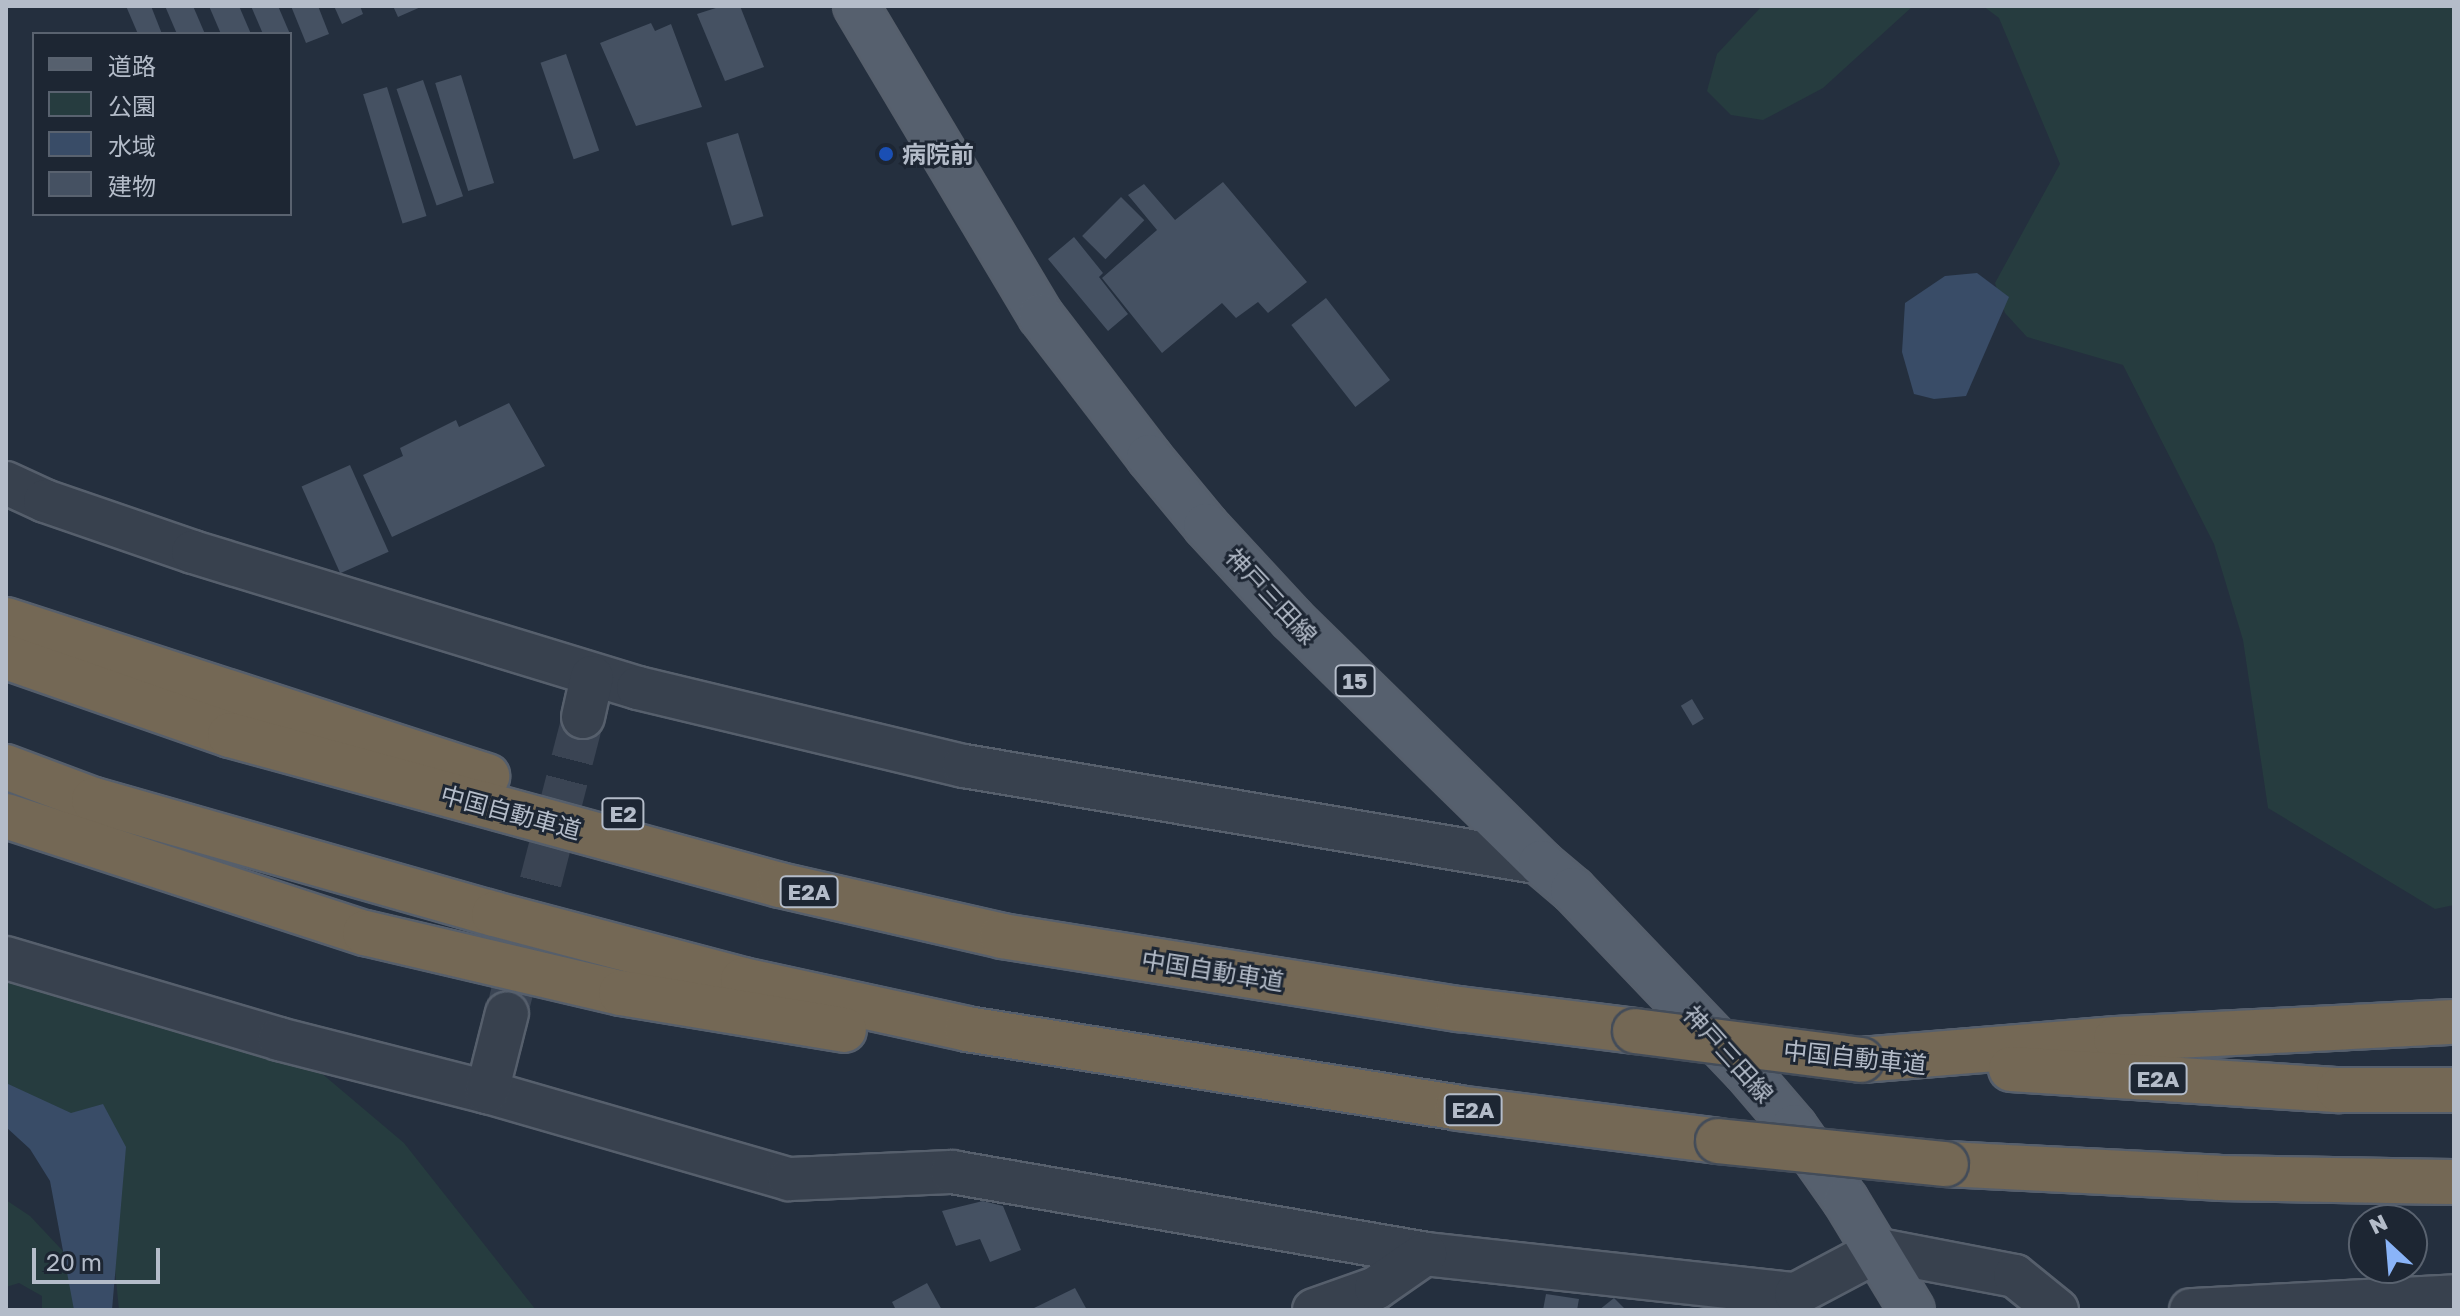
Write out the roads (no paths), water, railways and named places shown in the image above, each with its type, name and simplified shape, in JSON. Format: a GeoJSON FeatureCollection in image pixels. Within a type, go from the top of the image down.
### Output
{"type":"FeatureCollection","features":[{"type":"Feature","properties":{"kind":"highway","name":"E2"},"geometry":{"type":"LineString","coordinates":[[6,620],[527,789],[1249,976]]}},
{"type":"Feature","properties":{"kind":"highway","name":"中国自動車道"},"geometry":{"type":"LineString","coordinates":[[6,657],[230,735],[780,885],[1002,936],[1459,1009],[1861,1060],[2339,1090],[2454,1090]]}},
{"type":"Feature","properties":{"kind":"highway","name":"E2A"},"geometry":{"type":"LineString","coordinates":[[6,767],[94,800],[494,914],[743,980],[967,1029],[1458,1108],[1718,1141],[1946,1164],[2219,1178],[2454,1182]]}},
{"type":"Feature","properties":{"kind":"highway"},"geometry":{"type":"LineString","coordinates":[[6,816],[365,933],[621,993],[958,1050],[1228,1073]]}},
{"type":"Feature","properties":{"kind":"highway"},"geometry":{"type":"LineString","coordinates":[[1861,1060],[2116,1039],[2454,1022]]}},
{"type":"Feature","properties":{"kind":"main road","name":"神戸三田線"},"geometry":{"type":"LineString","coordinates":[[856,6],[1041,316],[1149,457],[1206,526],[1292,619],[1626,943],[1746,1071],[1794,1127],[1879,1250],[1912,1310]]}},
{"type":"Feature","properties":{"kind":"street"},"geometry":{"type":"LineString","coordinates":[[6,483],[45,501],[193,552],[592,677],[964,766],[1541,863]]}},
{"type":"Feature","properties":{"kind":"street"},"geometry":{"type":"LineString","coordinates":[[583,717],[592,677]]}},
{"type":"Feature","properties":{"kind":"street"},"geometry":{"type":"LineString","coordinates":[[6,958],[279,1039],[487,1092],[789,1179],[952,1172],[1425,1254],[1796,1294],[1879,1250],[2015,1276],[2057,1310]]}},
{"type":"Feature","properties":{"kind":"street"},"geometry":{"type":"LineString","coordinates":[[487,1092],[507,1013]]}},
{"type":"Feature","properties":{"kind":"street"},"geometry":{"type":"LineString","coordinates":[[1314,1310],[1376,1288],[1425,1254]]}},
{"type":"Feature","properties":{"kind":"street"},"geometry":{"type":"LineString","coordinates":[[2191,1310],[2454,1296]]}},
{"type":"Feature","properties":{"kind":"water"},"geometry":{"type":"Polygon","coordinates":[[[1977,273],[2009,297],[1966,396],[1934,399],[1914,394],[1902,352],[1905,303],[1945,276],[1977,273]]]}},
{"type":"Feature","properties":{"kind":"water"},"geometry":{"type":"Polygon","coordinates":[[[6,1083],[71,1113],[103,1104],[126,1147],[112,1310],[74,1310],[50,1181],[30,1149],[6,1127],[6,1083]]]}},
{"type":"Feature","properties":{"kind":"tunnel"},"geometry":{"type":"LineString","coordinates":[[509,1004],[583,717]]}},
{"type":"Feature","properties":{"kind":"place","name":"病院前"},"geometry":{"type":"Point","coordinates":[886,154]}}]}
